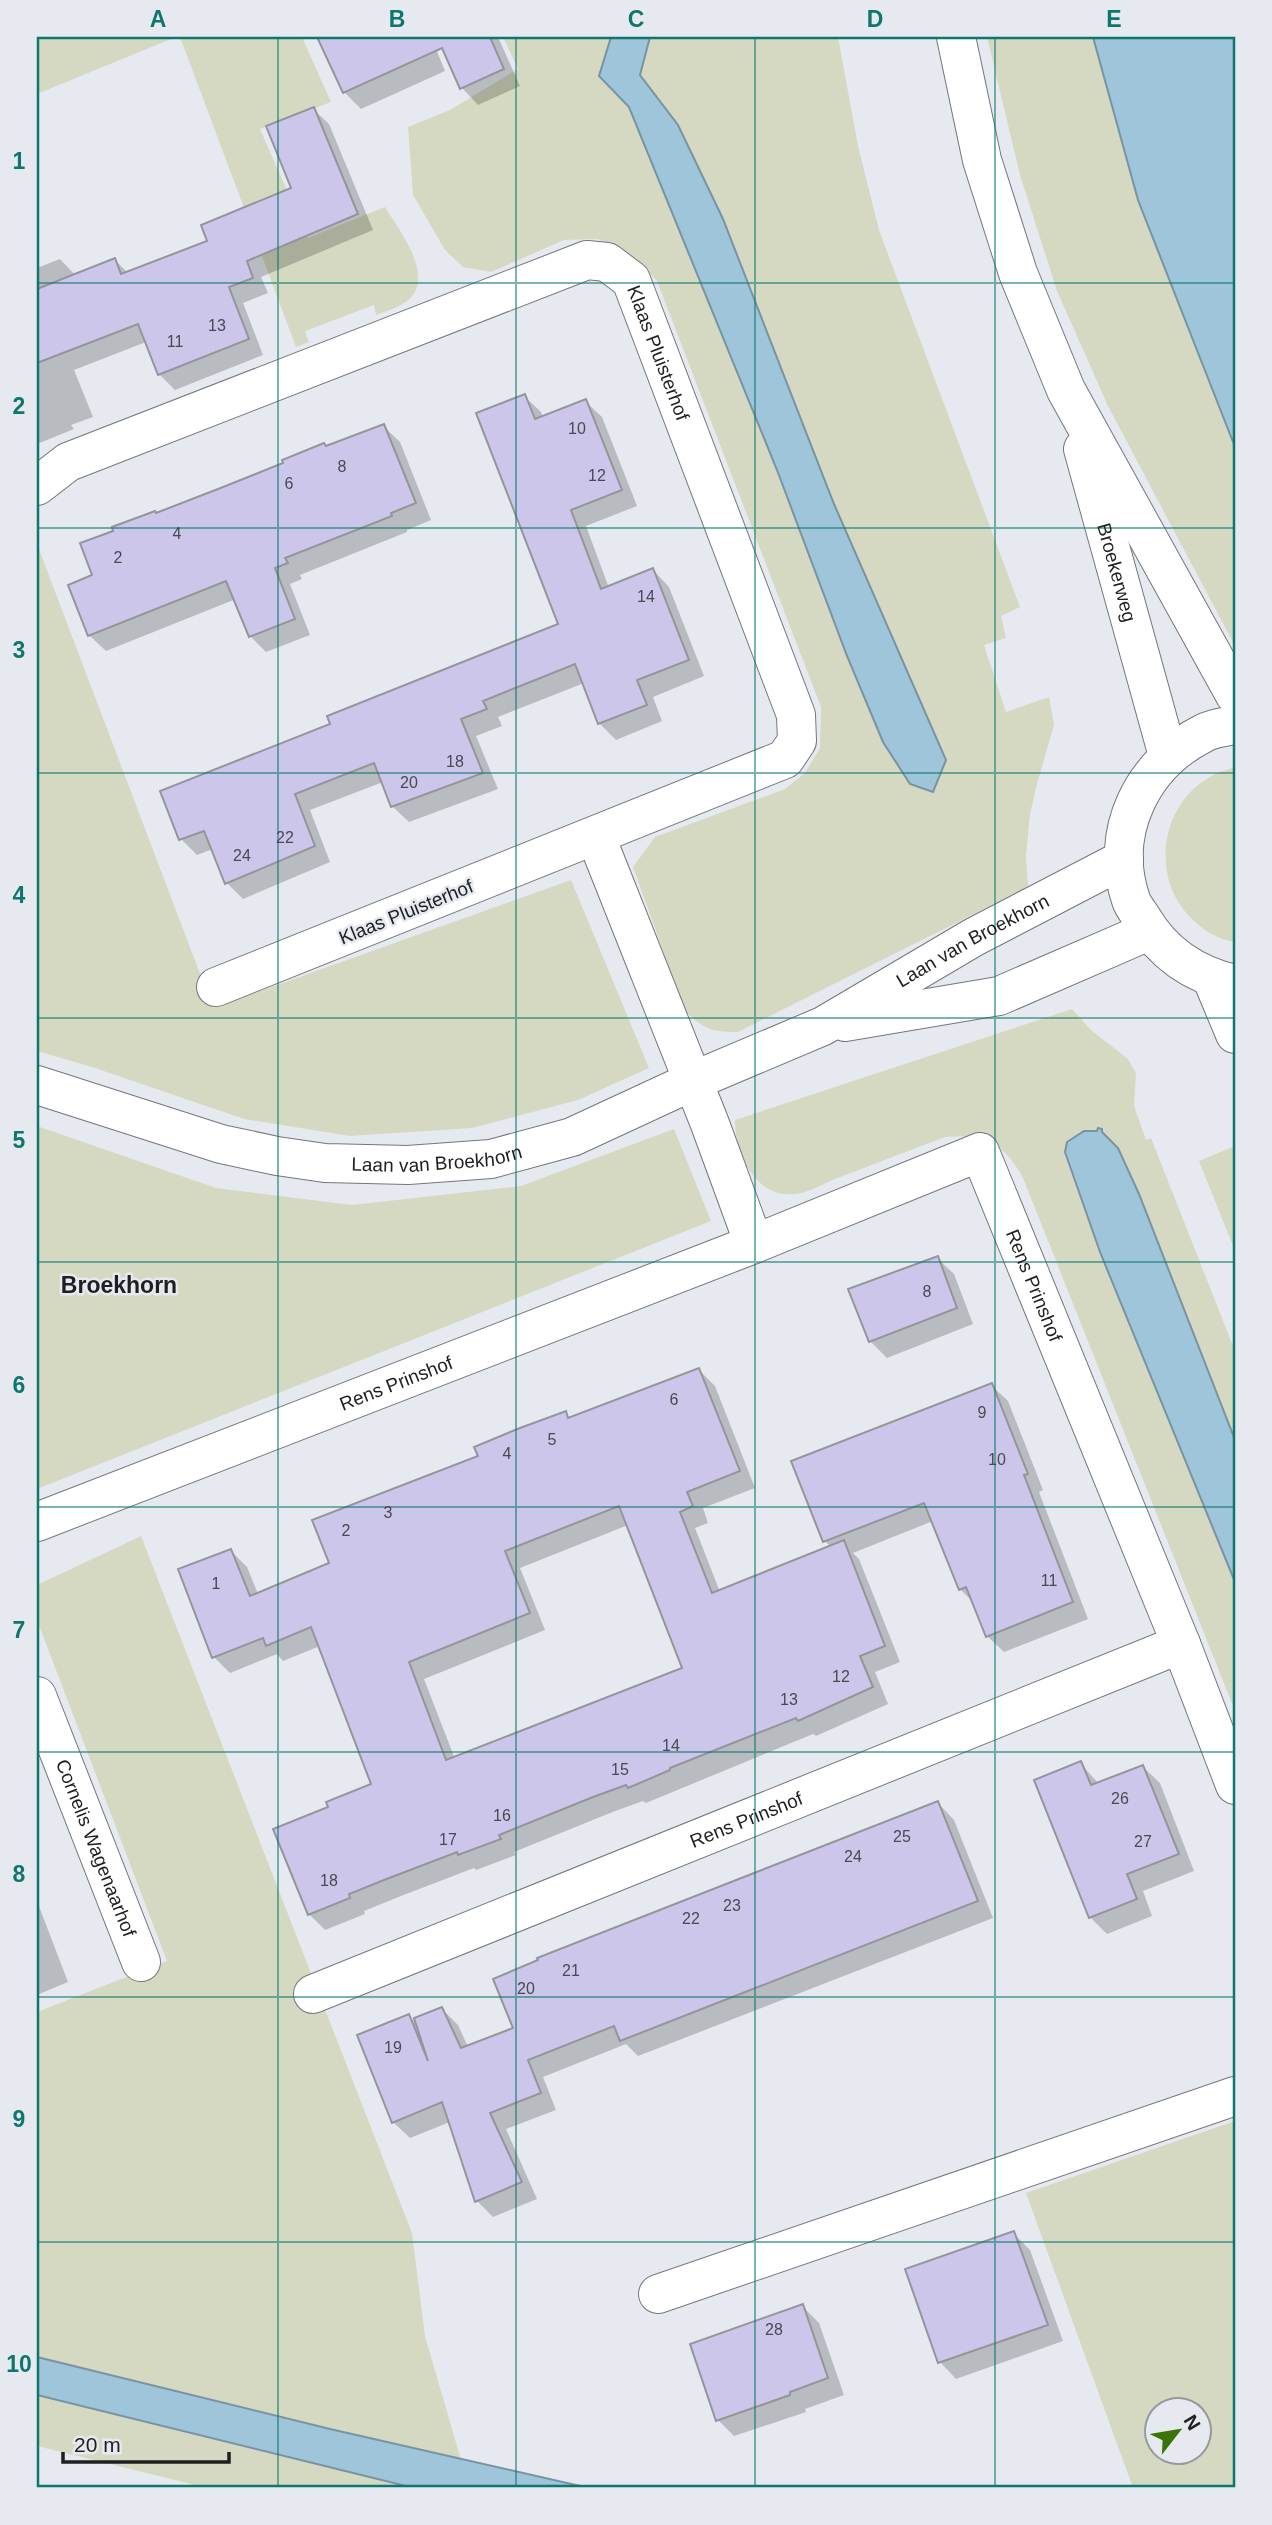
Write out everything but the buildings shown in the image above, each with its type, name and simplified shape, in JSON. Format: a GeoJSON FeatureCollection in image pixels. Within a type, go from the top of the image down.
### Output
{"type":"FeatureCollection","features":[{"type":"Feature","properties":{"kind":"street","name":"Broekerweg"},"geometry":{"type":"LineString","coordinates":[[956,37],[982,160],[1018,273],[1066,390],[1235,695]]}},
{"type":"Feature","properties":{"kind":"street","name":"Klaas Pluisterhof"},"geometry":{"type":"LineString","coordinates":[[37,486],[68,462],[587,260],[607,262],[631,280],[796,715],[797,741],[785,759],[596,837],[216,987]]}},
{"type":"Feature","properties":{"kind":"street","name":"Broekerweg"},"geometry":{"type":"LineString","coordinates":[[1066,390],[1168,756]]}},
{"type":"Feature","properties":{"kind":"street"},"geometry":{"type":"LineString","coordinates":[[1235,725],[1206,732],[1168,756],[1143,785],[1129,820],[1124,859],[1131,901],[1149,931],[1177,960],[1224,981],[1235,1034]]}},
{"type":"Feature","properties":{"kind":"street"},"geometry":{"type":"LineString","coordinates":[[596,837],[693,1081],[754,1244]]}},
{"type":"Feature","properties":{"kind":"street","name":"Laan van Broekhorn"},"geometry":{"type":"LineString","coordinates":[[37,1085],[221,1144],[325,1163],[457,1164],[525,1152],[572,1137],[693,1081],[823,1026],[974,937],[1124,859]]}},
{"type":"Feature","properties":{"kind":"street","name":"Laan van Broekhorn"},"geometry":{"type":"LineString","coordinates":[[823,1026],[999,996],[1149,931]]}},
{"type":"Feature","properties":{"kind":"street","name":"Rens Prinshof"},"geometry":{"type":"LineString","coordinates":[[37,1522],[754,1244],[980,1152],[1181,1644],[1235,1785]]}},
{"type":"Feature","properties":{"kind":"street","name":"Rens Prinshof"},"geometry":{"type":"LineString","coordinates":[[313,1994],[1181,1644]]}},
{"type":"Feature","properties":{"kind":"street","name":"Cornelis Wagenaarhof"},"geometry":{"type":"LineString","coordinates":[[37,1696],[141,1962]]}},
{"type":"Feature","properties":{"kind":"street"},"geometry":{"type":"LineString","coordinates":[[658,2294],[1235,2096]]}},
{"type":"Feature","properties":{"kind":"green space"},"geometry":{"type":"Polygon","coordinates":[[[46,37],[176,37],[37,94],[37,41],[46,37]]]}},
{"type":"Feature","properties":{"kind":"green space"},"geometry":{"type":"Polygon","coordinates":[[[180,37],[302,37],[331,102],[260,129],[308,238],[385,207],[406,241],[417,267],[415,291],[407,301],[376,315],[374,305],[305,331],[309,342],[296,347],[180,37]]]}},
{"type":"Feature","properties":{"kind":"green space"},"geometry":{"type":"Polygon","coordinates":[[[503,37],[611,37],[599,76],[629,107],[777,470],[847,656],[883,742],[933,791],[946,760],[834,504],[723,219],[677,125],[640,75],[650,37],[838,37],[858,146],[879,230],[1020,607],[1001,616],[1006,638],[984,645],[1006,712],[1049,697],[1054,725],[1030,814],[1026,856],[1028,887],[738,1032],[708,1028],[684,1009],[633,867],[655,837],[785,789],[805,773],[820,748],[821,707],[657,281],[636,260],[598,239],[564,240],[491,272],[463,267],[445,250],[413,195],[408,127],[450,110],[518,69],[503,37]]]}},
{"type":"Feature","properties":{"kind":"green space"},"geometry":{"type":"Polygon","coordinates":[[[987,37],[1093,37],[1138,200],[1235,447],[1235,646],[1108,406],[1057,291],[1020,175],[987,37]]]}},
{"type":"Feature","properties":{"kind":"green space"},"geometry":{"type":"Polygon","coordinates":[[[37,544],[213,1008],[571,880],[649,1068],[578,1100],[472,1128],[350,1136],[244,1119],[37,1051],[37,544]]]}},
{"type":"Feature","properties":{"kind":"green space"},"geometry":{"type":"Polygon","coordinates":[[[1235,767],[1235,942],[1210,933],[1189,916],[1177,900],[1169,881],[1166,842],[1180,805],[1193,789],[1219,772],[1235,767]]]}},
{"type":"Feature","properties":{"kind":"green space"},"geometry":{"type":"Polygon","coordinates":[[[1072,1009],[1091,1030],[1128,1059],[1136,1073],[1134,1106],[1146,1140],[1151,1138],[1235,1351],[1235,1711],[1023,1178],[1008,1156],[992,1143],[982,1139],[945,1137],[805,1192],[781,1194],[758,1181],[743,1159],[739,1146],[735,1120],[1072,1009]]]}},
{"type":"Feature","properties":{"kind":"green space"},"geometry":{"type":"Polygon","coordinates":[[[37,1126],[216,1188],[352,1205],[521,1186],[674,1129],[711,1221],[37,1489],[37,1126]]]}},
{"type":"Feature","properties":{"kind":"green space"},"geometry":{"type":"Polygon","coordinates":[[[1235,1146],[1235,1251],[1199,1161],[1235,1146]]]}},
{"type":"Feature","properties":{"kind":"green space"},"geometry":{"type":"Polygon","coordinates":[[[141,1536],[412,2233],[425,2336],[461,2460],[37,2357],[37,2012],[167,1961],[37,1620],[37,1585],[141,1536]]]}},
{"type":"Feature","properties":{"kind":"green space"},"geometry":{"type":"Polygon","coordinates":[[[1235,2121],[1235,2488],[1133,2488],[1026,2193],[1235,2121]]]}},
{"type":"Feature","properties":{"kind":"green space"},"geometry":{"type":"Polygon","coordinates":[[[37,2395],[414,2488],[207,2488],[37,2446],[37,2395]]]}},
{"type":"Feature","properties":{"kind":"water"},"geometry":{"type":"Polygon","coordinates":[[[611,37],[650,37],[640,75],[678,125],[723,219],[834,504],[946,760],[933,792],[910,784],[883,742],[847,656],[777,470],[629,107],[599,76],[611,37]]]}},
{"type":"Feature","properties":{"kind":"water"},"geometry":{"type":"Polygon","coordinates":[[[1093,37],[1235,37],[1235,447],[1138,200],[1093,37]]]}},
{"type":"Feature","properties":{"kind":"water"},"geometry":{"type":"Polygon","coordinates":[[[1098,1128],[1102,1129],[1118,1148],[1139,1194],[1235,1440],[1235,1582],[1100,1252],[1065,1152],[1067,1142],[1084,1131],[1097,1131],[1098,1128]]]}},
{"type":"Feature","properties":{"kind":"water"},"geometry":{"type":"Polygon","coordinates":[[[37,2357],[330,2429],[589,2488],[414,2488],[37,2395],[37,2357]]]}},
{"type":"Feature","properties":{"kind":"district","name":"Broekhorn"},"geometry":{"type":"Point","coordinates":[119,1285]}}]}
